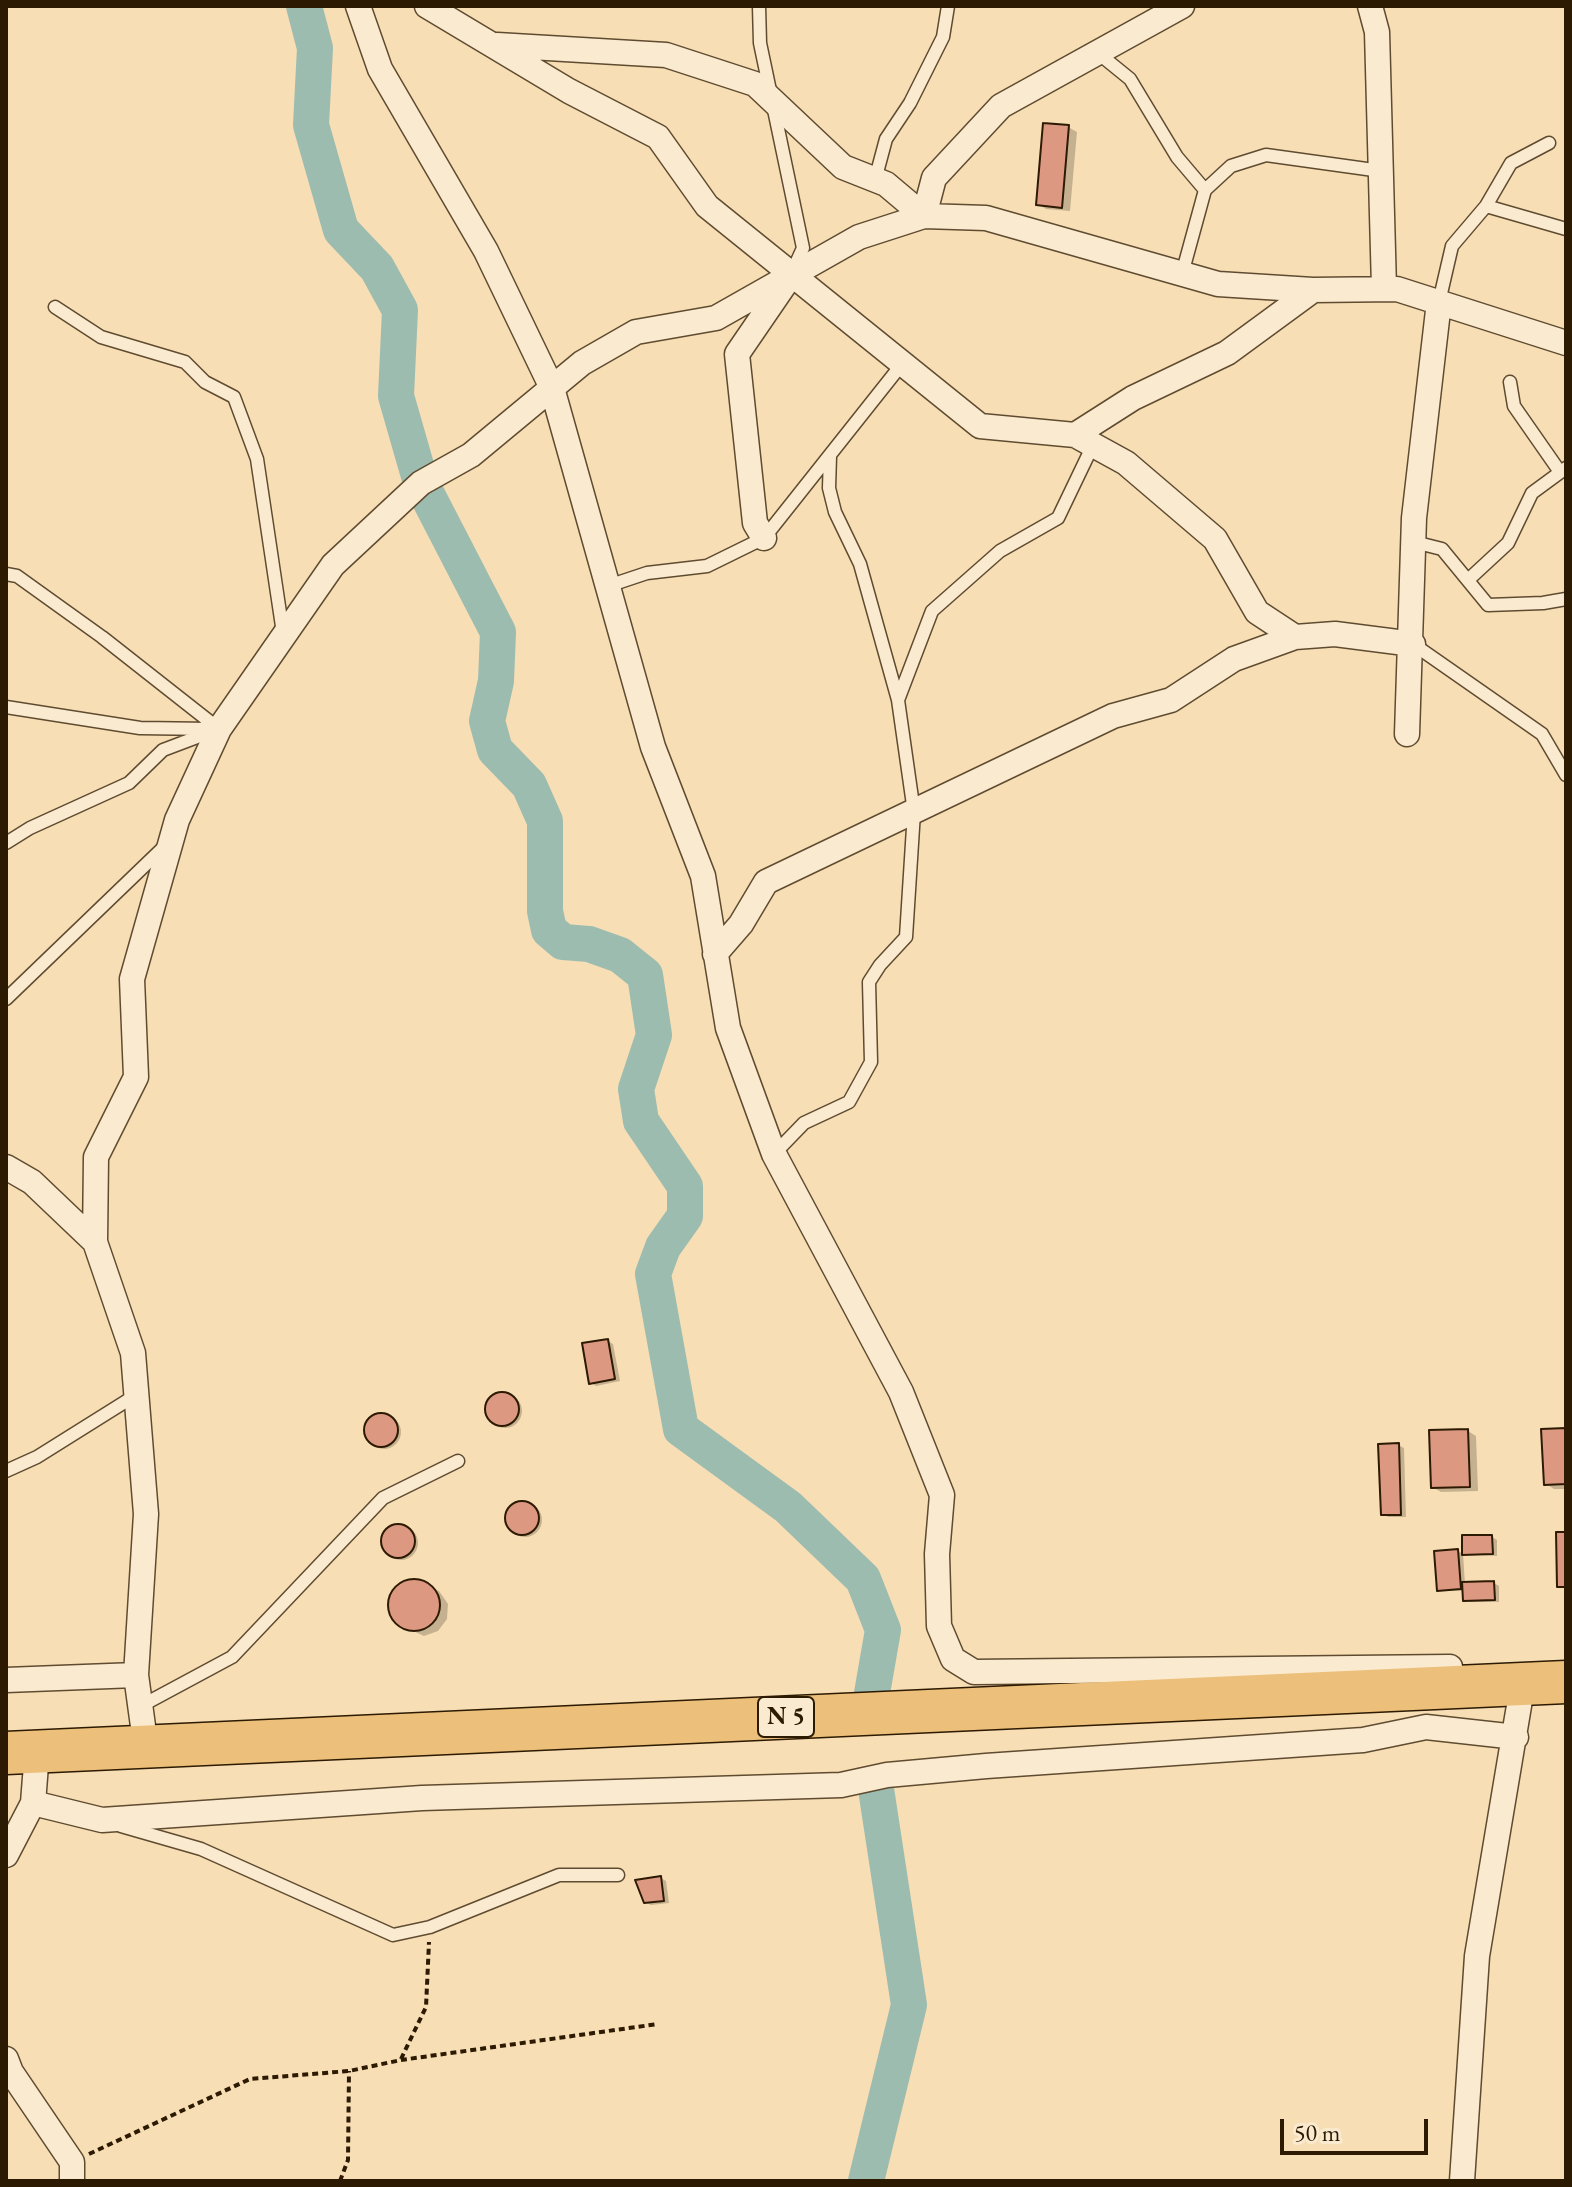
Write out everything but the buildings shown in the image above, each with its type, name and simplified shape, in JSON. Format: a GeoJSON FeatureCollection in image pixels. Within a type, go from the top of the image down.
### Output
{"type":"FeatureCollection","features":[{"type":"Feature","properties":{"kind":"highway","name":"N 5"},"geometry":{"type":"LineString","coordinates":[[21,1752],[1566,1682]]}},
{"type":"Feature","properties":{"kind":"street"},"geometry":{"type":"LineString","coordinates":[[358,6],[380,69],[486,251],[552,388],[653,747],[703,876],[728,1028],[774,1154],[901,1392],[942,1495],[937,1554],[939,1626],[953,1659],[974,1672],[1526,1667],[1477,1956],[1462,2181]]}},
{"type":"Feature","properties":{"kind":"street"},"geometry":{"type":"LineString","coordinates":[[427,6],[658,137],[707,206],[790,276],[980,426],[1084,440],[1126,463],[1215,539],[1257,612],[1295,637]]}},
{"type":"Feature","properties":{"kind":"street"},"geometry":{"type":"LineString","coordinates":[[924,216],[934,178],[1001,106],[1182,6]]}},
{"type":"Feature","properties":{"kind":"street"},"geometry":{"type":"LineString","coordinates":[[1370,6],[1377,32],[1384,288]]}},
{"type":"Feature","properties":{"kind":"street"},"geometry":{"type":"LineString","coordinates":[[491,44],[666,55],[755,84],[843,167],[886,184],[924,216]]}},
{"type":"Feature","properties":{"kind":"street"},"geometry":{"type":"LineString","coordinates":[[146,1748],[136,1675],[146,1514],[133,1353],[95,1242],[96,1157],[136,1077],[132,979],[177,820],[219,729],[333,565],[421,483],[471,455],[582,363],[636,332],[716,318],[859,237],[924,216],[986,218],[1218,284],[1313,290],[1384,288],[1439,302],[1566,343]]}},
{"type":"Feature","properties":{"kind":"street"},"geometry":{"type":"LineString","coordinates":[[764,538],[755,523],[737,354],[790,276]]}},
{"type":"Feature","properties":{"kind":"street"},"geometry":{"type":"LineString","coordinates":[[1084,440],[1133,398],[1227,353],[1313,290]]}},
{"type":"Feature","properties":{"kind":"street"},"geometry":{"type":"LineString","coordinates":[[1407,734],[1413,644],[1414,542],[1439,302]]}},
{"type":"Feature","properties":{"kind":"street"},"geometry":{"type":"LineString","coordinates":[[715,954],[741,924],[766,882],[1113,716],[1171,700],[1234,659],[1295,637],[1335,634],[1413,644]]}},
{"type":"Feature","properties":{"kind":"street"},"geometry":{"type":"LineString","coordinates":[[6,1167],[32,1182],[95,1242]]}},
{"type":"Feature","properties":{"kind":"street"},"geometry":{"type":"LineString","coordinates":[[6,1680],[136,1675]]}},
{"type":"Feature","properties":{"kind":"street"},"geometry":{"type":"LineString","coordinates":[[33,1803],[102,1820],[422,1798],[841,1785],[887,1775],[972,1767],[1363,1740],[1426,1727],[1516,1737]]}},
{"type":"Feature","properties":{"kind":"street"},"geometry":{"type":"LineString","coordinates":[[6,1855],[33,1803],[21,1752]]}},
{"type":"Feature","properties":{"kind":"street"},"geometry":{"type":"LineString","coordinates":[[8,2068],[72,2172]]}},
{"type":"Feature","properties":{"kind":"lane"},"geometry":{"type":"LineString","coordinates":[[759,6],[760,43],[803,248],[790,276]]}},
{"type":"Feature","properties":{"kind":"lane"},"geometry":{"type":"LineString","coordinates":[[875,180],[886,139],[910,103],[943,37],[948,6]]}},
{"type":"Feature","properties":{"kind":"lane"},"geometry":{"type":"LineString","coordinates":[[1098,53],[1130,79],[1177,157],[1205,190]]}},
{"type":"Feature","properties":{"kind":"lane"},"geometry":{"type":"LineString","coordinates":[[1439,302],[1452,246],[1486,206],[1511,163],[1549,143]]}},
{"type":"Feature","properties":{"kind":"lane"},"geometry":{"type":"LineString","coordinates":[[1182,274],[1205,190],[1231,166],[1266,155],[1381,171]]}},
{"type":"Feature","properties":{"kind":"lane"},"geometry":{"type":"LineString","coordinates":[[1486,206],[1566,229]]}},
{"type":"Feature","properties":{"kind":"lane"},"geometry":{"type":"LineString","coordinates":[[55,307],[101,337],[185,362],[205,382],[234,397],[257,459],[283,637]]}},
{"type":"Feature","properties":{"kind":"lane"},"geometry":{"type":"LineString","coordinates":[[608,586],[647,573],[707,566],[764,538],[902,364]]}},
{"type":"Feature","properties":{"kind":"lane"},"geometry":{"type":"LineString","coordinates":[[1468,580],[1508,543],[1532,493],[1563,470],[1514,406],[1510,382]]}},
{"type":"Feature","properties":{"kind":"lane"},"geometry":{"type":"LineString","coordinates":[[898,700],[932,611],[1000,551],[1058,518],[1084,440]]}},
{"type":"Feature","properties":{"kind":"lane"},"geometry":{"type":"LineString","coordinates":[[774,1154],[804,1123],[849,1102],[871,1062],[869,982],[906,937],[914,812],[898,700],[860,564],[835,512],[829,488],[830,456]]}},
{"type":"Feature","properties":{"kind":"lane"},"geometry":{"type":"LineString","coordinates":[[1414,542],[1442,549],[1488,605],[1566,599]]}},
{"type":"Feature","properties":{"kind":"lane"},"geometry":{"type":"LineString","coordinates":[[6,574],[17,576],[102,637],[219,729]]}},
{"type":"Feature","properties":{"kind":"lane"},"geometry":{"type":"LineString","coordinates":[[1413,644],[1542,734],[1566,775]]}},
{"type":"Feature","properties":{"kind":"lane"},"geometry":{"type":"LineString","coordinates":[[6,707],[140,728],[219,729]]}},
{"type":"Feature","properties":{"kind":"lane"},"geometry":{"type":"LineString","coordinates":[[6,843],[30,828],[129,783],[163,750],[219,729]]}},
{"type":"Feature","properties":{"kind":"lane"},"geometry":{"type":"LineString","coordinates":[[6,999],[171,840]]}},
{"type":"Feature","properties":{"kind":"lane"},"geometry":{"type":"LineString","coordinates":[[6,1471],[37,1457],[136,1395]]}},
{"type":"Feature","properties":{"kind":"lane"},"geometry":{"type":"LineString","coordinates":[[139,1707],[232,1657],[383,1498],[458,1461]]}},
{"type":"Feature","properties":{"kind":"lane"},"geometry":{"type":"LineString","coordinates":[[102,1820],[201,1849],[393,1935],[430,1927],[559,1875],[618,1875]]}},
{"type":"Feature","properties":{"kind":"path"},"geometry":{"type":"LineString","coordinates":[[401,2060],[426,2007],[430,1927]]}},
{"type":"Feature","properties":{"kind":"path"},"geometry":{"type":"LineString","coordinates":[[72,2172],[250,2079],[349,2071],[401,2060],[658,2024]]}},
{"type":"Feature","properties":{"kind":"path"},"geometry":{"type":"LineString","coordinates":[[340,2181],[348,2160],[349,2071]]}},
{"type":"Feature","properties":{"kind":"waterway"},"geometry":{"type":"LineString","coordinates":[[304,6],[315,48],[311,125],[341,230],[377,268],[400,310],[396,396],[421,483],[498,632],[496,681],[487,721],[495,750],[529,785],[545,821],[545,911],[549,930],[563,942],[589,944],[620,955],[645,975],[654,1035],[636,1089],[641,1121],[685,1186],[685,1216],[663,1247],[653,1274],[681,1429],[788,1507],[863,1579],[883,1630],[871,1699]]}},
{"type":"Feature","properties":{"kind":"waterway"},"geometry":{"type":"LineString","coordinates":[[866,2181],[909,2005],[876,1789]]}}]}
